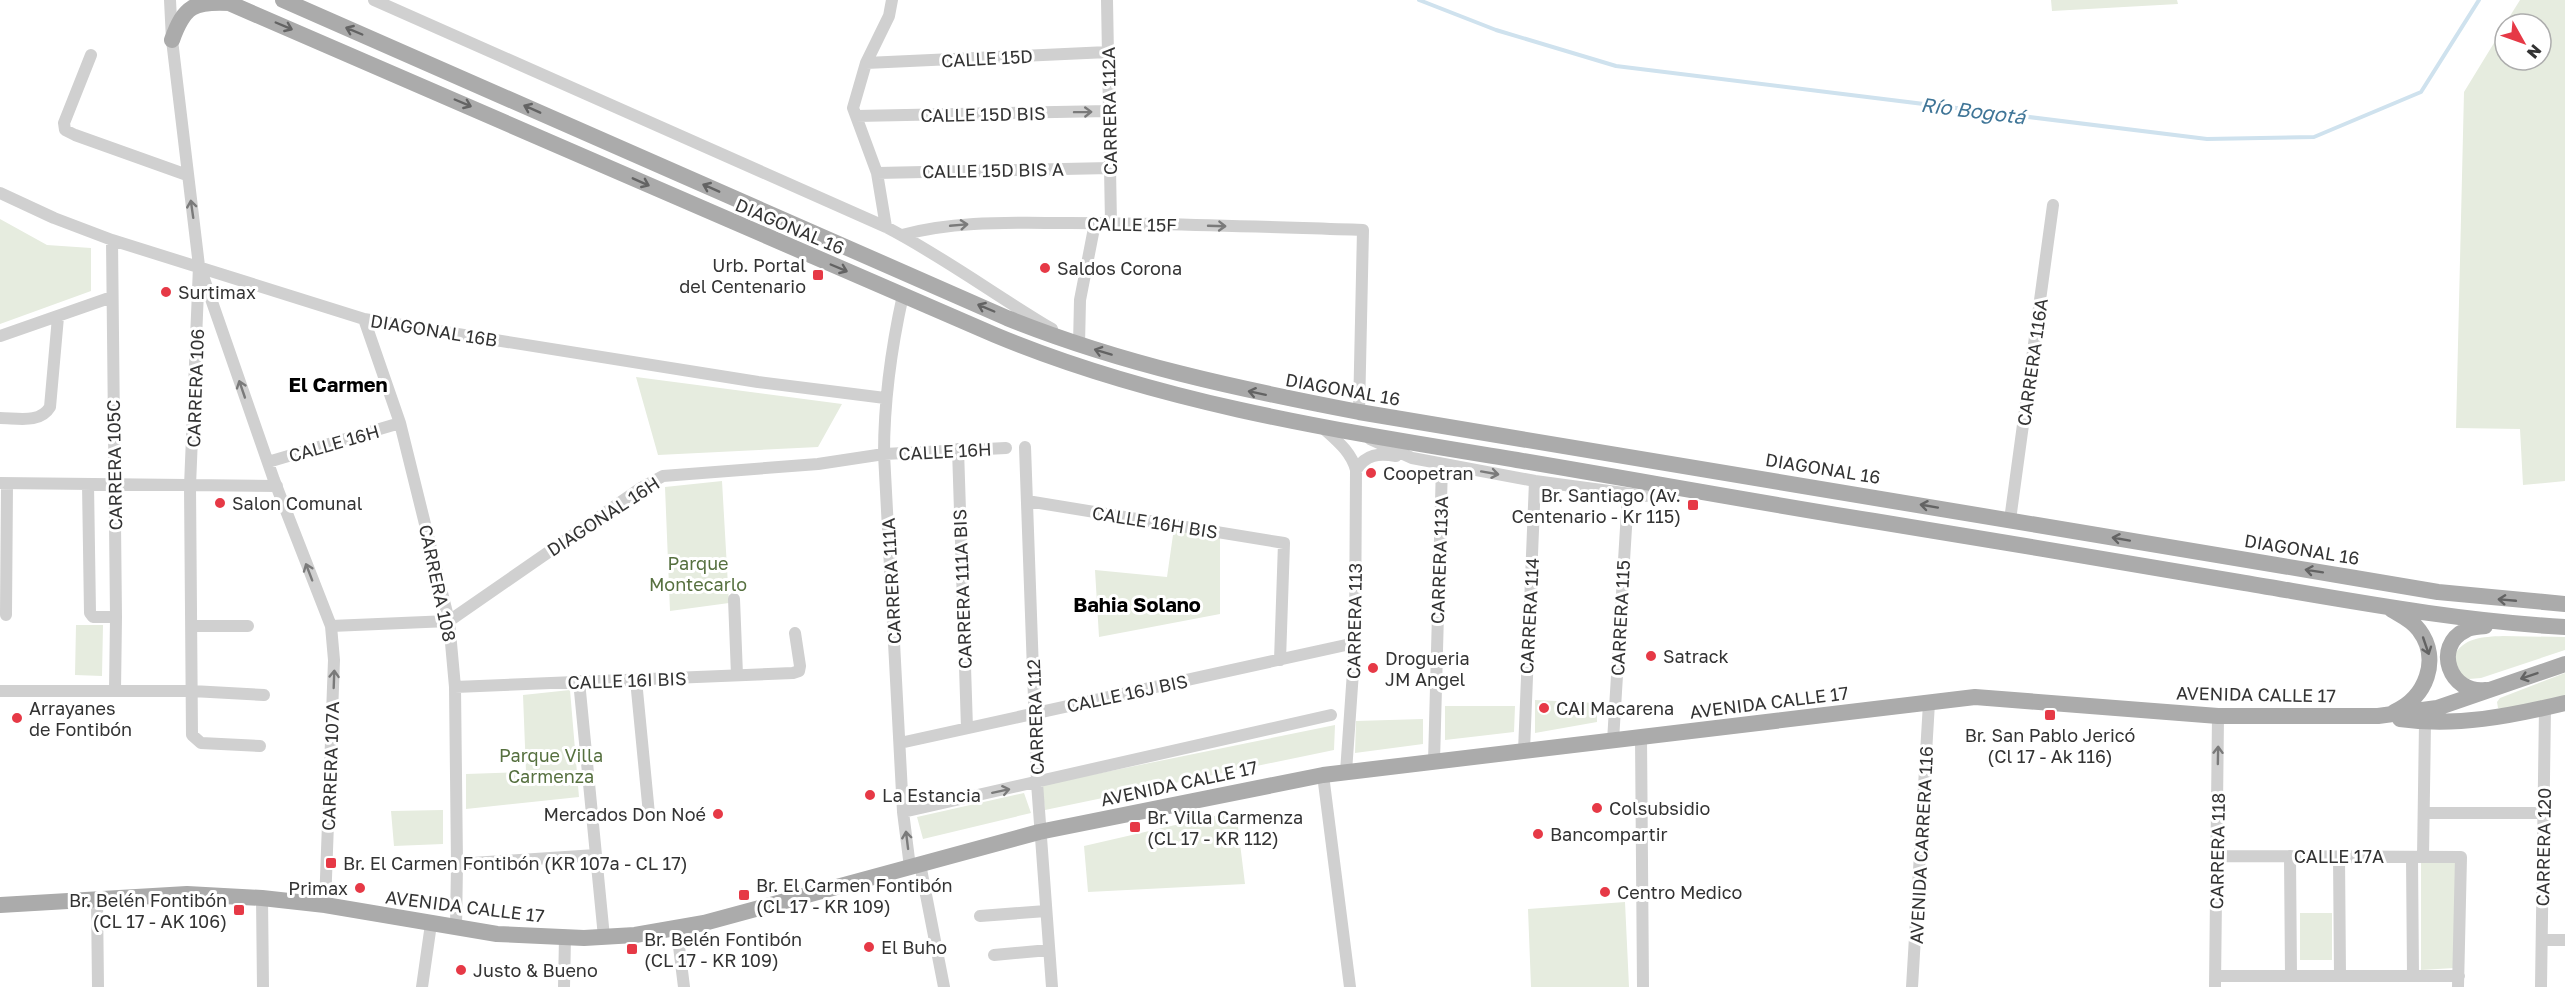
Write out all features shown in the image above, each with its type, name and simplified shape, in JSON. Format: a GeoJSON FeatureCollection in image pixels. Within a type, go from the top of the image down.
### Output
{"type":"FeatureCollection","features":[{"type":"Feature","properties":{"kind":"main road","name":"DIAGONAL 16"},"geometry":{"type":"LineString","coordinates":[[283,0],[1045,333],[1200,380],[1359,412],[2438,592],[2565,604]]}},
{"type":"Feature","properties":{"kind":"main road"},"geometry":{"type":"LineString","coordinates":[[172,40],[179,21],[193,6],[226,2]]}},
{"type":"Feature","properties":{"kind":"main road","name":"DIAGONAL 16"},"geometry":{"type":"LineString","coordinates":[[226,2],[1032,351],[1089,371],[1220,405],[1321,426],[1679,489],[2385,607],[2496,623],[2565,627]]}},
{"type":"Feature","properties":{"kind":"main road"},"geometry":{"type":"LineString","coordinates":[[2378,716],[2404,707],[2416,698],[2429,671],[2427,649],[2418,629],[2407,618],[2385,607]]}},
{"type":"Feature","properties":{"kind":"main road"},"geometry":{"type":"LineString","coordinates":[[2496,623],[2467,629],[2456,636],[2447,659],[2450,671],[2457,682],[2480,691],[2493,688],[2490,700],[2498,717]]}},
{"type":"Feature","properties":{"kind":"main road","name":"AVENIDA CALLE 17"},"geometry":{"type":"LineString","coordinates":[[0,904],[187,894],[262,898],[325,905],[497,933],[604,938],[677,930],[1039,832],[1323,775],[1969,698],[2218,716],[2378,716],[2437,708],[2565,664]]}},
{"type":"Feature","properties":{"kind":"main road","name":"AVENIDA CALLE 17"},"geometry":{"type":"LineString","coordinates":[[2378,716],[2425,723],[2498,717],[2565,703]]}},
{"type":"Feature","properties":{"kind":"street","name":"CARRERA 106"},"geometry":{"type":"LineString","coordinates":[[170,0],[172,40],[187,175],[200,267],[190,486],[193,626],[192,735],[201,743],[260,746]]}},
{"type":"Feature","properties":{"kind":"street","name":"DIAGONAL 16"},"geometry":{"type":"LineString","coordinates":[[374,0],[886,227],[1079,345]]}},
{"type":"Feature","properties":{"kind":"street"},"geometry":{"type":"LineString","coordinates":[[886,227],[877,173],[853,108],[866,63],[889,16],[892,0]]}},
{"type":"Feature","properties":{"kind":"street","name":"CARRERA 112A"},"geometry":{"type":"LineString","coordinates":[[1107,0],[1111,223]]}},
{"type":"Feature","properties":{"kind":"street","name":"CALLE 15D"},"geometry":{"type":"LineString","coordinates":[[866,63],[1108,52]]}},
{"type":"Feature","properties":{"kind":"street"},"geometry":{"type":"LineString","coordinates":[[91,55],[64,123],[65,130],[127,155],[187,175]]}},
{"type":"Feature","properties":{"kind":"street","name":"CALLE 15D BIS"},"geometry":{"type":"LineString","coordinates":[[856,116],[1109,111]]}},
{"type":"Feature","properties":{"kind":"street","name":"CALLE 15D BIS A"},"geometry":{"type":"LineString","coordinates":[[877,173],[1110,168]]}},
{"type":"Feature","properties":{"kind":"street","name":"DIAGONAL 16B"},"geometry":{"type":"LineString","coordinates":[[0,193],[112,240],[364,319],[758,382],[885,398]]}},
{"type":"Feature","properties":{"kind":"street","name":"CARRERA 116A"},"geometry":{"type":"LineString","coordinates":[[2010,520],[2053,205]]}},
{"type":"Feature","properties":{"kind":"street"},"geometry":{"type":"LineString","coordinates":[[1079,345],[1080,300],[1095,223]]}},
{"type":"Feature","properties":{"kind":"street","name":"CALLE 15F"},"geometry":{"type":"LineString","coordinates":[[902,235],[974,224],[1111,223],[1363,230],[1359,412]]}},
{"type":"Feature","properties":{"kind":"street","name":"CARRERA 105C"},"geometry":{"type":"LineString","coordinates":[[112,240],[113,484],[117,617],[115,691]]}},
{"type":"Feature","properties":{"kind":"street","name":"CARRERA 107A"},"geometry":{"type":"LineString","coordinates":[[200,267],[276,486],[331,626],[334,660],[325,905]]}},
{"type":"Feature","properties":{"kind":"street","name":"CARRERA 111A"},"geometry":{"type":"LineString","coordinates":[[903,295],[891,348],[885,398],[884,454],[903,812],[944,987]]}},
{"type":"Feature","properties":{"kind":"street"},"geometry":{"type":"LineString","coordinates":[[0,336],[112,297]]}},
{"type":"Feature","properties":{"kind":"street"},"geometry":{"type":"LineString","coordinates":[[0,418],[39,418],[46,414],[50,407],[58,317]]}},
{"type":"Feature","properties":{"kind":"street","name":"CARRERA 108"},"geometry":{"type":"LineString","coordinates":[[364,319],[400,423],[449,621],[455,687],[456,928]]}},
{"type":"Feature","properties":{"kind":"street","name":"CALLE 16H"},"geometry":{"type":"LineString","coordinates":[[268,462],[400,423]]}},
{"type":"Feature","properties":{"kind":"street"},"geometry":{"type":"LineString","coordinates":[[1321,426],[1348,452],[1354,460],[1356,470]]}},
{"type":"Feature","properties":{"kind":"street","name":"DIAGONAL 16"},"geometry":{"type":"LineString","coordinates":[[1359,432],[1412,458],[1442,465],[1628,495],[1646,496],[1679,489]]}},
{"type":"Feature","properties":{"kind":"street","name":"CARRERA 112"},"geometry":{"type":"LineString","coordinates":[[1025,447],[1039,832],[1052,987]]}},
{"type":"Feature","properties":{"kind":"street","name":"CALLE 16H"},"geometry":{"type":"LineString","coordinates":[[884,454],[1006,448]]}},
{"type":"Feature","properties":{"kind":"street","name":"CARRERA 111A BIS"},"geometry":{"type":"LineString","coordinates":[[958,449],[967,729]]}},
{"type":"Feature","properties":{"kind":"street","name":"DIAGONAL 16H"},"geometry":{"type":"LineString","coordinates":[[449,621],[641,488],[663,476],[818,464],[884,454]]}},
{"type":"Feature","properties":{"kind":"street"},"geometry":{"type":"LineString","coordinates":[[1356,470],[1366,458],[1375,455],[1412,458]]}},
{"type":"Feature","properties":{"kind":"street","name":"CARRERA 113A"},"geometry":{"type":"LineString","coordinates":[[1434,762],[1442,465]]}},
{"type":"Feature","properties":{"kind":"street","name":"CARRERA 113"},"geometry":{"type":"LineString","coordinates":[[1346,772],[1355,643],[1356,470]]}},
{"type":"Feature","properties":{"kind":"street","name":"CARRERA 114"},"geometry":{"type":"LineString","coordinates":[[1524,751],[1535,481]]}},
{"type":"Feature","properties":{"kind":"street"},"geometry":{"type":"LineString","coordinates":[[3,484],[6,615]]}},
{"type":"Feature","properties":{"kind":"street","name":"CALLE 16H"},"geometry":{"type":"LineString","coordinates":[[3,484],[276,486]]}},
{"type":"Feature","properties":{"kind":"street","name":"CARRERA 105C"},"geometry":{"type":"LineString","coordinates":[[88,484],[91,616],[117,617]]}},
{"type":"Feature","properties":{"kind":"street","name":"CARRERA 115"},"geometry":{"type":"LineString","coordinates":[[1613,741],[1628,495]]}},
{"type":"Feature","properties":{"kind":"street","name":"CALLE 16H BIS"},"geometry":{"type":"LineString","coordinates":[[1027,501],[1284,543],[1280,660]]}},
{"type":"Feature","properties":{"kind":"street"},"geometry":{"type":"LineString","coordinates":[[734,599],[737,675]]}},
{"type":"Feature","properties":{"kind":"street"},"geometry":{"type":"LineString","coordinates":[[331,626],[449,621]]}},
{"type":"Feature","properties":{"kind":"street"},"geometry":{"type":"LineString","coordinates":[[193,626],[248,626]]}},
{"type":"Feature","properties":{"kind":"street","name":"CALLE 16I BIS"},"geometry":{"type":"LineString","coordinates":[[455,687],[793,673],[799,671],[800,666],[795,633]]}},
{"type":"Feature","properties":{"kind":"street","name":"CALLE 16J BIS"},"geometry":{"type":"LineString","coordinates":[[900,743],[1355,643]]}},
{"type":"Feature","properties":{"kind":"street"},"geometry":{"type":"LineString","coordinates":[[636,680],[649,814]]}},
{"type":"Feature","properties":{"kind":"street"},"geometry":{"type":"LineString","coordinates":[[579,681],[604,938]]}},
{"type":"Feature","properties":{"kind":"street"},"geometry":{"type":"LineString","coordinates":[[0,691],[192,691],[264,694]]}},
{"type":"Feature","properties":{"kind":"street","name":"AVENIDA CARRERA 116"},"geometry":{"type":"LineString","coordinates":[[1912,987],[1929,703]]}},
{"type":"Feature","properties":{"kind":"street","name":"CARRERA 120"},"geometry":{"type":"LineString","coordinates":[[2541,987],[2545,708]]}},
{"type":"Feature","properties":{"kind":"street"},"geometry":{"type":"LineString","coordinates":[[903,812],[1331,715]]}},
{"type":"Feature","properties":{"kind":"street","name":"CARRERA 118"},"geometry":{"type":"LineString","coordinates":[[2215,982],[2218,716]]}},
{"type":"Feature","properties":{"kind":"street"},"geometry":{"type":"LineString","coordinates":[[2413,976],[2417,857],[2424,813],[2425,723]]}},
{"type":"Feature","properties":{"kind":"street"},"geometry":{"type":"LineString","coordinates":[[1641,737],[1643,987]]}},
{"type":"Feature","properties":{"kind":"street"},"geometry":{"type":"LineString","coordinates":[[1323,775],[1350,987]]}},
{"type":"Feature","properties":{"kind":"street"},"geometry":{"type":"LineString","coordinates":[[2424,813],[2544,813]]}},
{"type":"Feature","properties":{"kind":"street"},"geometry":{"type":"LineString","coordinates":[[457,864],[596,855]]}},
{"type":"Feature","properties":{"kind":"street","name":"CALLE 17A"},"geometry":{"type":"LineString","coordinates":[[2217,856],[2461,857],[2458,982]]}},
{"type":"Feature","properties":{"kind":"street"},"geometry":{"type":"LineString","coordinates":[[2290,856],[2291,976]]}},
{"type":"Feature","properties":{"kind":"street"},"geometry":{"type":"LineString","coordinates":[[2339,856],[2340,976]]}},
{"type":"Feature","properties":{"kind":"street"},"geometry":{"type":"LineString","coordinates":[[262,898],[263,987]]}},
{"type":"Feature","properties":{"kind":"street"},"geometry":{"type":"LineString","coordinates":[[97,899],[98,987]]}},
{"type":"Feature","properties":{"kind":"street"},"geometry":{"type":"LineString","coordinates":[[981,916],[1046,911]]}},
{"type":"Feature","properties":{"kind":"street"},"geometry":{"type":"LineString","coordinates":[[422,987],[431,924]]}},
{"type":"Feature","properties":{"kind":"street"},"geometry":{"type":"LineString","coordinates":[[677,930],[684,987]]}},
{"type":"Feature","properties":{"kind":"street"},"geometry":{"type":"LineString","coordinates":[[564,987],[565,937]]}},
{"type":"Feature","properties":{"kind":"street"},"geometry":{"type":"LineString","coordinates":[[2542,940],[2565,939]]}},
{"type":"Feature","properties":{"kind":"street"},"geometry":{"type":"LineString","coordinates":[[994,955],[1049,950]]}},
{"type":"Feature","properties":{"kind":"street"},"geometry":{"type":"LineString","coordinates":[[2215,982],[2291,976],[2413,976],[2458,982]]}},
{"type":"Feature","properties":{"kind":"green space"},"geometry":{"type":"Polygon","coordinates":[[[2051,0],[2177,0],[2178,4],[2052,11],[2051,0]]]}},
{"type":"Feature","properties":{"kind":"green space"},"geometry":{"type":"Polygon","coordinates":[[[2520,0],[2565,0],[2565,481],[2523,485],[2520,429],[2456,428],[2464,92],[2493,45],[2493,72],[2553,72],[2553,12],[2512,12],[2520,0]]]}},
{"type":"Feature","properties":{"kind":"green space"},"geometry":{"type":"Polygon","coordinates":[[[0,219],[47,245],[91,248],[91,291],[0,324],[0,219]]]}},
{"type":"Feature","properties":{"kind":"green space"},"geometry":{"type":"Polygon","coordinates":[[[636,377],[842,404],[818,447],[658,455],[636,377]]]}},
{"type":"Feature","properties":{"kind":"green space","name":"Parque Montecarlo"},"geometry":{"type":"Polygon","coordinates":[[[722,481],[729,603],[670,611],[665,487],[722,481]]]}},
{"type":"Feature","properties":{"kind":"green space"},"geometry":{"type":"Polygon","coordinates":[[[1174,528],[1220,535],[1220,614],[1099,637],[1095,570],[1167,577],[1174,528]]]}},
{"type":"Feature","properties":{"kind":"green space"},"geometry":{"type":"Polygon","coordinates":[[[76,625],[103,625],[102,676],[75,675],[76,625]]]}},
{"type":"Feature","properties":{"kind":"green space"},"geometry":{"type":"Polygon","coordinates":[[[2503,636],[2565,637],[2565,650],[2481,678],[2469,679],[2462,676],[2453,657],[2462,645],[2474,639],[2503,636]]]}},
{"type":"Feature","properties":{"kind":"green space"},"geometry":{"type":"Polygon","coordinates":[[[2565,673],[2565,696],[2505,709],[2498,708],[2497,702],[2500,698],[2565,673]]]}},
{"type":"Feature","properties":{"kind":"green space","name":"Parque Villa Carmenza"},"geometry":{"type":"Polygon","coordinates":[[[570,690],[579,797],[466,809],[466,774],[526,772],[523,695],[570,690]]]}},
{"type":"Feature","properties":{"kind":"green space"},"geometry":{"type":"Polygon","coordinates":[[[1535,700],[1597,703],[1597,722],[1535,733],[1535,700]]]}},
{"type":"Feature","properties":{"kind":"green space"},"geometry":{"type":"Polygon","coordinates":[[[1445,706],[1515,706],[1514,732],[1445,740],[1445,706]]]}},
{"type":"Feature","properties":{"kind":"green space"},"geometry":{"type":"Polygon","coordinates":[[[1423,719],[1423,744],[1355,753],[1356,721],[1423,719]]]}},
{"type":"Feature","properties":{"kind":"green space"},"geometry":{"type":"Polygon","coordinates":[[[1335,725],[1334,750],[1045,810],[1042,785],[1335,725]]]}},
{"type":"Feature","properties":{"kind":"green space"},"geometry":{"type":"Polygon","coordinates":[[[1024,793],[1031,813],[923,839],[917,817],[1024,793]]]}},
{"type":"Feature","properties":{"kind":"green space"},"geometry":{"type":"Polygon","coordinates":[[[443,810],[443,844],[394,846],[391,811],[443,810]]]}},
{"type":"Feature","properties":{"kind":"green space"},"geometry":{"type":"Polygon","coordinates":[[[1236,811],[1245,884],[1088,892],[1084,846],[1236,811]]]}},
{"type":"Feature","properties":{"kind":"green space"},"geometry":{"type":"Polygon","coordinates":[[[2421,862],[2457,862],[2454,968],[2421,970],[2421,862]]]}},
{"type":"Feature","properties":{"kind":"green space"},"geometry":{"type":"Polygon","coordinates":[[[1625,902],[1629,987],[1531,987],[1528,909],[1625,902]]]}},
{"type":"Feature","properties":{"kind":"green space"},"geometry":{"type":"Polygon","coordinates":[[[2300,913],[2332,913],[2332,960],[2300,960],[2300,913]]]}},
{"type":"Feature","properties":{"kind":"waterway","name":"Río Bogotá"},"geometry":{"type":"LineString","coordinates":[[1419,0],[1496,30],[1616,66],[2207,139],[2314,137],[2421,92],[2479,0]]}},
{"type":"Feature","properties":{"kind":"place","name":"Saldos Corona"},"geometry":{"type":"Point","coordinates":[1045,268]}},
{"type":"Feature","properties":{"kind":"place","name":"Urb. Portal del Centenario"},"geometry":{"type":"Point","coordinates":[818,275]}},
{"type":"Feature","properties":{"kind":"place","name":"Surtimax"},"geometry":{"type":"Point","coordinates":[166,292]}},
{"type":"Feature","properties":{"kind":"place","name":"Coopetran"},"geometry":{"type":"Point","coordinates":[1371,473]}},
{"type":"Feature","properties":{"kind":"place","name":"Salon Comunal"},"geometry":{"type":"Point","coordinates":[220,503]}},
{"type":"Feature","properties":{"kind":"place","name":"Br. Santiago (Av. Centenario - Kr 115)"},"geometry":{"type":"Point","coordinates":[1693,505]}},
{"type":"Feature","properties":{"kind":"place","name":"Satrack"},"geometry":{"type":"Point","coordinates":[1651,656]}},
{"type":"Feature","properties":{"kind":"place","name":"Drogueria JM Angel"},"geometry":{"type":"Point","coordinates":[1373,668]}},
{"type":"Feature","properties":{"kind":"place","name":"CAI Macarena"},"geometry":{"type":"Point","coordinates":[1544,708]}},
{"type":"Feature","properties":{"kind":"place","name":"Br. San Pablo Jericó (Cl 17 - Ak 116)"},"geometry":{"type":"Point","coordinates":[2050,715]}},
{"type":"Feature","properties":{"kind":"place","name":"Arrayanes de Fontibón"},"geometry":{"type":"Point","coordinates":[17,718]}},
{"type":"Feature","properties":{"kind":"place","name":"La Estancia"},"geometry":{"type":"Point","coordinates":[870,795]}},
{"type":"Feature","properties":{"kind":"place","name":"Colsubsidio"},"geometry":{"type":"Point","coordinates":[1597,808]}},
{"type":"Feature","properties":{"kind":"place","name":"Mercados Don Noé"},"geometry":{"type":"Point","coordinates":[718,814]}},
{"type":"Feature","properties":{"kind":"place","name":"Br. Villa Carmenza (CL 17 - KR 112)"},"geometry":{"type":"Point","coordinates":[1135,827]}},
{"type":"Feature","properties":{"kind":"place","name":"Bancompartir"},"geometry":{"type":"Point","coordinates":[1538,834]}},
{"type":"Feature","properties":{"kind":"place","name":"Br. El Carmen Fontibón (KR 107a - CL 17)"},"geometry":{"type":"Point","coordinates":[331,863]}},
{"type":"Feature","properties":{"kind":"place","name":"Primax"},"geometry":{"type":"Point","coordinates":[360,888]}},
{"type":"Feature","properties":{"kind":"place","name":"Centro Medico"},"geometry":{"type":"Point","coordinates":[1605,892]}},
{"type":"Feature","properties":{"kind":"place","name":"Br. El Carmen Fontibón (CL 17 - KR 109)"},"geometry":{"type":"Point","coordinates":[744,895]}},
{"type":"Feature","properties":{"kind":"place","name":"Br. Belén Fontibón (CL 17 - AK 106)"},"geometry":{"type":"Point","coordinates":[239,910]}},
{"type":"Feature","properties":{"kind":"place","name":"El Buho"},"geometry":{"type":"Point","coordinates":[869,947]}},
{"type":"Feature","properties":{"kind":"place","name":"Br. Belén Fontibón (CL 17 - KR 109)"},"geometry":{"type":"Point","coordinates":[632,949]}},
{"type":"Feature","properties":{"kind":"place","name":"Justo & Bueno"},"geometry":{"type":"Point","coordinates":[461,970]}},
{"type":"Feature","properties":{"kind":"district","name":"El Carmen"},"geometry":{"type":"Point","coordinates":[338,384]}},
{"type":"Feature","properties":{"kind":"district","name":"Bahia Solano"},"geometry":{"type":"Point","coordinates":[1137,604]}}]}
